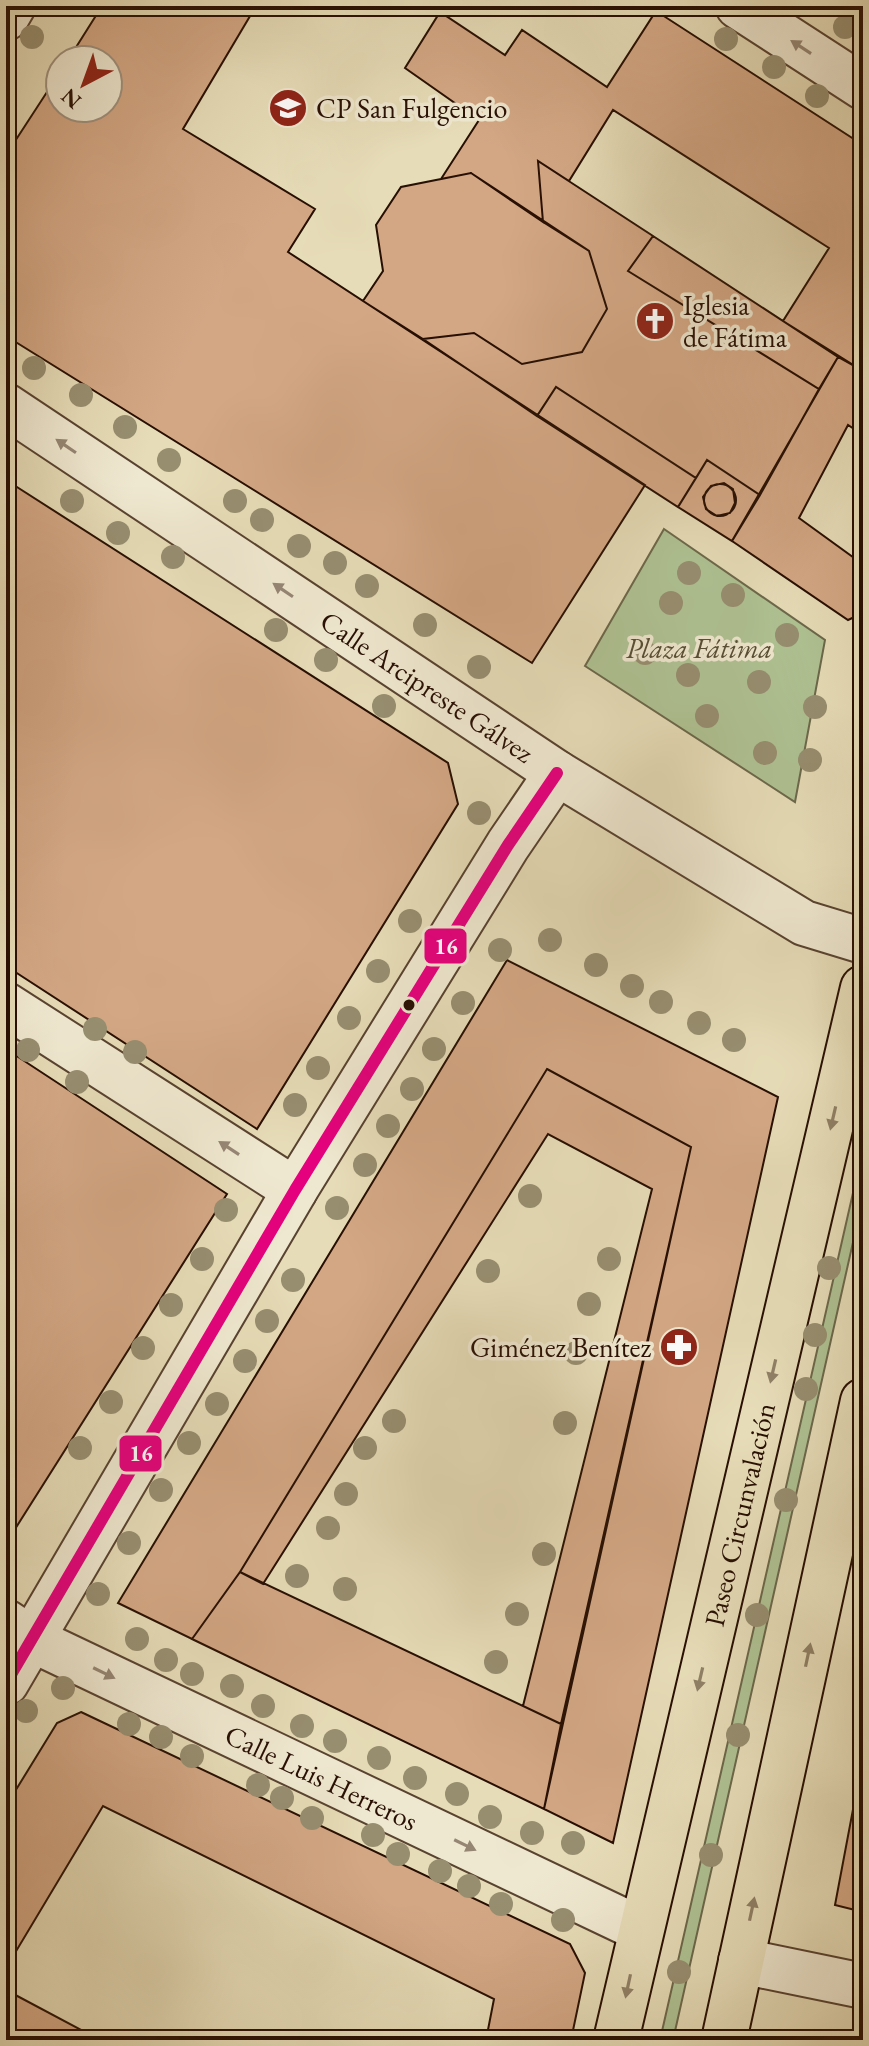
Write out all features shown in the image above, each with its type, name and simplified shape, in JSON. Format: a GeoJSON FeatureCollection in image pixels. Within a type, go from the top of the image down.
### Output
{"type":"FeatureCollection","features":[{"type":"Feature","properties":{"kind":"main road","name":"Paseo Circunvalación"},"geometry":{"type":"LineString","coordinates":[[616,2040],[863,988]]}},
{"type":"Feature","properties":{"kind":"main road"},"geometry":{"type":"LineString","coordinates":[[724,2040],[856,1466],[863,1401]]}},
{"type":"Feature","properties":{"kind":"street"},"geometry":{"type":"LineString","coordinates":[[6,18],[13,6]]}},
{"type":"Feature","properties":{"kind":"street"},"geometry":{"type":"LineString","coordinates":[[738,6],[863,87]]}},
{"type":"Feature","properties":{"kind":"street","name":"Calle Arcipreste Gálvez"},"geometry":{"type":"LineString","coordinates":[[6,406],[557,773],[804,923],[863,941]]}},
{"type":"Feature","properties":{"kind":"street"},"geometry":{"type":"LineString","coordinates":[[6,1683],[20,1631],[508,845],[557,773]]}},
{"type":"Feature","properties":{"kind":"street"},"geometry":{"type":"LineString","coordinates":[[6,1005],[295,1190]]}},
{"type":"Feature","properties":{"kind":"street","name":"Calle Luis Herreros"},"geometry":{"type":"LineString","coordinates":[[20,1631],[640,1929]]}},
{"type":"Feature","properties":{"kind":"street"},"geometry":{"type":"LineString","coordinates":[[741,1961],[863,1986]]}},
{"type":"Feature","properties":{"kind":"green space","name":"Plaza Fátima"},"geometry":{"type":"Polygon","coordinates":[[[664,529],[825,640],[795,802],[585,666],[664,529]]]}},
{"type":"Feature","properties":{"kind":"green space"},"geometry":{"type":"Polygon","coordinates":[[[863,1149],[863,1198],[673,2040],[660,2040],[863,1149]]]}},
{"type":"Feature","properties":{"kind":"building"},"geometry":{"type":"Polygon","coordinates":[[[102,6],[256,6],[183,129],[315,209],[288,252],[645,485],[532,663],[6,336],[6,155],[44,97],[44,124],[124,124],[124,44],[78,44],[102,6]]]}},
{"type":"Feature","properties":{"kind":"building"},"geometry":{"type":"Polygon","coordinates":[[[656,11],[863,145],[863,371],[783,321],[829,248],[613,110],[569,181],[538,161],[543,222],[471,173],[441,179],[479,120],[405,68],[440,12],[505,55],[522,30],[607,87],[656,11]]]}},
{"type":"Feature","properties":{"kind":"building","name":"Iglesia de Fátima"},"geometry":{"type":"Polygon","coordinates":[[[538,161],[653,236],[628,271],[819,389],[760,495],[707,460],[696,478],[556,387],[537,416],[423,339],[474,333],[522,364],[582,352],[607,309],[589,251],[543,222],[538,161]]]}},
{"type":"Feature","properties":{"kind":"building"},"geometry":{"type":"Polygon","coordinates":[[[471,173],[589,251],[607,309],[582,352],[522,364],[474,333],[423,339],[363,301],[383,271],[376,225],[401,187],[471,173]]]}},
{"type":"Feature","properties":{"kind":"building"},"geometry":{"type":"Polygon","coordinates":[[[653,236],[838,357],[819,389],[628,271],[653,236]]]}},
{"type":"Feature","properties":{"kind":"building"},"geometry":{"type":"Polygon","coordinates":[[[838,357],[863,371],[863,435],[848,425],[799,518],[857,560],[863,528],[863,613],[848,620],[732,541],[838,357]]]}},
{"type":"Feature","properties":{"kind":"building"},"geometry":{"type":"Polygon","coordinates":[[[556,387],[696,478],[678,507],[537,416],[556,387]]]}},
{"type":"Feature","properties":{"kind":"building"},"geometry":{"type":"Polygon","coordinates":[[[707,460],[760,495],[732,541],[678,507],[707,460]],[[724,483],[711,486],[703,497],[706,509],[717,516],[730,513],[735,503],[733,489],[724,483]]]}},
{"type":"Feature","properties":{"kind":"building"},"geometry":{"type":"Polygon","coordinates":[[[6,480],[448,763],[458,804],[257,1129],[6,966],[6,480]]]}},
{"type":"Feature","properties":{"kind":"building"},"geometry":{"type":"Polygon","coordinates":[[[720,484],[731,489],[736,500],[731,511],[720,516],[709,511],[704,500],[709,489],[720,484]]]}},
{"type":"Feature","properties":{"kind":"building"},"geometry":{"type":"Polygon","coordinates":[[[507,960],[778,1097],[613,1843],[544,1809],[691,1147],[547,1069],[240,1572],[192,1639],[118,1603],[507,960]]]}},
{"type":"Feature","properties":{"kind":"building"},"geometry":{"type":"Polygon","coordinates":[[[6,1049],[227,1194],[10,1537],[6,1535],[6,1049]]]}},
{"type":"Feature","properties":{"kind":"building"},"geometry":{"type":"Polygon","coordinates":[[[547,1069],[691,1147],[561,1724],[523,1706],[652,1189],[548,1134],[263,1584],[240,1572],[547,1069]]]}},
{"type":"Feature","properties":{"kind":"building"},"geometry":{"type":"Polygon","coordinates":[[[240,1572],[561,1724],[544,1809],[192,1639],[240,1572]]]}},
{"type":"Feature","properties":{"kind":"building"},"geometry":{"type":"Polygon","coordinates":[[[81,1712],[570,1944],[585,1973],[571,2040],[486,2040],[494,1999],[103,1806],[6,1968],[6,1806],[57,1723],[81,1712]]]}},
{"type":"Feature","properties":{"kind":"building"},"geometry":{"type":"Polygon","coordinates":[[[863,1768],[863,1912],[835,1905],[863,1768]]]}},
{"type":"Feature","properties":{"kind":"building"},"geometry":{"type":"Polygon","coordinates":[[[6,1990],[100,2040],[6,2040],[6,1990]]]}},
{"type":"Feature","properties":{"kind":"transit line","name":"16"},"geometry":{"type":"LineString","coordinates":[[6,1683],[295,1190],[508,845],[557,773]]}},
{"type":"Feature","properties":{"kind":"place","name":"CP San Fulgencio"},"geometry":{"type":"Point","coordinates":[288,108]}},
{"type":"Feature","properties":{"kind":"place","name":"Iglesia de Fátima"},"geometry":{"type":"Point","coordinates":[655,321]}},
{"type":"Feature","properties":{"kind":"place","name":"Giménez Benítez"},"geometry":{"type":"Point","coordinates":[679,1347]}}]}
